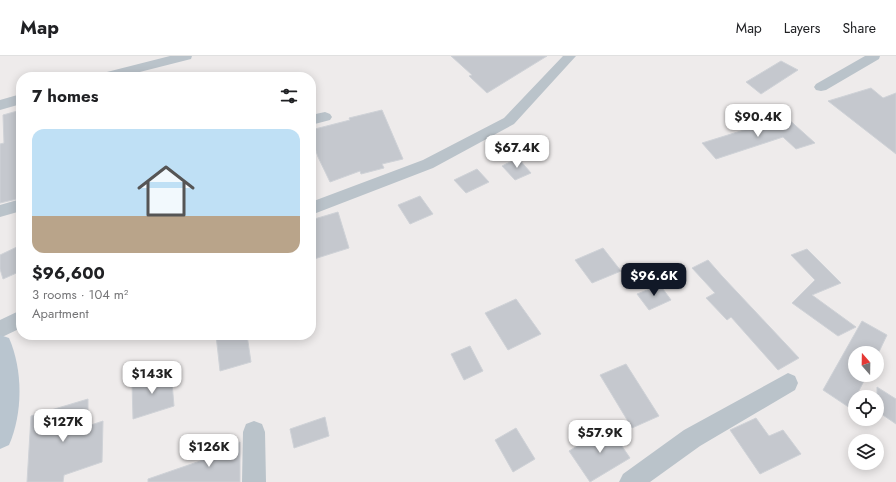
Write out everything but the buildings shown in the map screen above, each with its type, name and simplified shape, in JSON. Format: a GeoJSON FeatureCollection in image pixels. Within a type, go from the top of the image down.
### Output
{"type":"FeatureCollection","features":[{"type":"Feature","properties":{"kind":"street"},"geometry":{"type":"LineString","coordinates":[[124,72],[186,56]]}},
{"type":"Feature","properties":{"kind":"street"},"geometry":{"type":"LineString","coordinates":[[316,207],[428,164],[509,122],[570,56]]}},
{"type":"Feature","properties":{"kind":"street"},"geometry":{"type":"LineString","coordinates":[[821,87],[874,56]]}},
{"type":"Feature","properties":{"kind":"street"},"geometry":{"type":"LineString","coordinates":[[0,104],[16,100]]}},
{"type":"Feature","properties":{"kind":"street"},"geometry":{"type":"LineString","coordinates":[[316,119],[325,117]]}},
{"type":"Feature","properties":{"kind":"street"},"geometry":{"type":"LineString","coordinates":[[0,211],[16,206]]}},
{"type":"Feature","properties":{"kind":"street"},"geometry":{"type":"LineString","coordinates":[[0,329],[16,321]]}},
{"type":"Feature","properties":{"kind":"street"},"geometry":{"type":"LineString","coordinates":[[0,346],[5,359],[6,386],[0,436]]}},
{"type":"Feature","properties":{"kind":"street"},"geometry":{"type":"LineString","coordinates":[[631,482],[692,438],[788,383]]}},
{"type":"Feature","properties":{"kind":"street"},"geometry":{"type":"LineString","coordinates":[[254,432],[254,482]]}}]}
